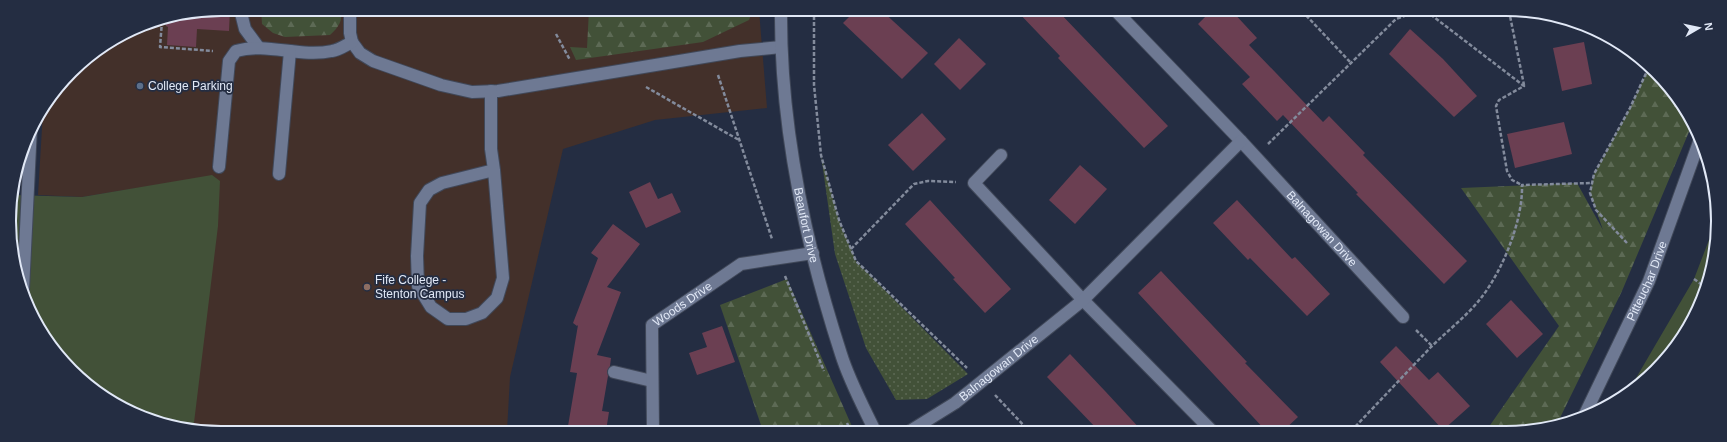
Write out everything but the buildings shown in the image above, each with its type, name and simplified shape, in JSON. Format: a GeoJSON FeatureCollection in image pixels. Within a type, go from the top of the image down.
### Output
{"type":"FeatureCollection","features":[{"type":"Feature","properties":{"kind":"street"},"geometry":{"type":"LineString","coordinates":[[242,16],[245,29],[259,48]]}},
{"type":"Feature","properties":{"kind":"street"},"geometry":{"type":"LineString","coordinates":[[350,16],[350,33],[352,42],[360,53],[373,61],[441,85],[472,92],[491,91],[740,51],[781,47]]}},
{"type":"Feature","properties":{"kind":"street","name":"Beaufort Drive"},"geometry":{"type":"LineString","coordinates":[[781,16],[781,47],[792,158],[812,253],[841,355],[873,426]]}},
{"type":"Feature","properties":{"kind":"street","name":"Balnagowan Drive"},"geometry":{"type":"LineString","coordinates":[[1121,16],[1241,141],[1403,317]]}},
{"type":"Feature","properties":{"kind":"street"},"geometry":{"type":"LineString","coordinates":[[219,167],[229,61],[236,52],[247,48],[316,52],[333,51],[352,42]]}},
{"type":"Feature","properties":{"kind":"street"},"geometry":{"type":"LineString","coordinates":[[279,174],[290,51]]}},
{"type":"Feature","properties":{"kind":"street"},"geometry":{"type":"LineString","coordinates":[[491,91],[491,148],[494,170],[503,278],[497,298],[482,313],[466,319],[448,319],[431,307],[418,286],[417,256],[420,203],[429,190],[442,183],[494,170]]}},
{"type":"Feature","properties":{"kind":"street","name":"Balnagowan Drive"},"geometry":{"type":"LineString","coordinates":[[918,426],[981,382],[1084,300],[1241,141]]}},
{"type":"Feature","properties":{"kind":"street"},"geometry":{"type":"LineString","coordinates":[[24,276],[30,148]]}},
{"type":"Feature","properties":{"kind":"street","name":"Pitteuchar Drive"},"geometry":{"type":"LineString","coordinates":[[1588,409],[1649,281],[1697,148]]}},
{"type":"Feature","properties":{"kind":"street"},"geometry":{"type":"LineString","coordinates":[[1001,155],[974,183],[1084,300],[1207,426]]}},
{"type":"Feature","properties":{"kind":"street","name":"Woods Drive"},"geometry":{"type":"LineString","coordinates":[[653,426],[652,324],[741,264],[812,253]]}},
{"type":"Feature","properties":{"kind":"street"},"geometry":{"type":"LineString","coordinates":[[614,372],[652,381]]}},
{"type":"Feature","properties":{"kind":"path"},"geometry":{"type":"LineString","coordinates":[[814,16],[814,85],[821,155],[839,220],[856,261],[981,382],[1024,426]]}},
{"type":"Feature","properties":{"kind":"path"},"geometry":{"type":"LineString","coordinates":[[1308,16],[1351,63]]}},
{"type":"Feature","properties":{"kind":"path"},"geometry":{"type":"LineString","coordinates":[[1255,157],[1396,19],[1405,16]]}},
{"type":"Feature","properties":{"kind":"path"},"geometry":{"type":"LineString","coordinates":[[1433,16],[1524,86]]}},
{"type":"Feature","properties":{"kind":"path"},"geometry":{"type":"LineString","coordinates":[[1510,16],[1524,86]]}},
{"type":"Feature","properties":{"kind":"path"},"geometry":{"type":"LineString","coordinates":[[162,25],[160,47],[222,51],[233,56]]}},
{"type":"Feature","properties":{"kind":"path"},"geometry":{"type":"LineString","coordinates":[[556,34],[580,77]]}},
{"type":"Feature","properties":{"kind":"path"},"geometry":{"type":"LineString","coordinates":[[618,71],[740,140]]}},
{"type":"Feature","properties":{"kind":"path"},"geometry":{"type":"LineString","coordinates":[[1627,243],[1596,210],[1590,193],[1594,174],[1630,108],[1647,72]]}},
{"type":"Feature","properties":{"kind":"path"},"geometry":{"type":"LineString","coordinates":[[1524,86],[1499,100],[1496,106],[1507,171],[1512,180],[1522,185],[1592,183]]}},
{"type":"Feature","properties":{"kind":"path"},"geometry":{"type":"LineString","coordinates":[[851,249],[914,184],[928,180],[974,183]]}},
{"type":"Feature","properties":{"kind":"path"},"geometry":{"type":"LineString","coordinates":[[1356,426],[1432,346],[1481,298],[1497,273],[1515,232],[1522,202],[1522,185]]}},
{"type":"Feature","properties":{"kind":"path"},"geometry":{"type":"LineString","coordinates":[[1694,279],[1701,284]]}},
{"type":"Feature","properties":{"kind":"shaded area","name":"Fife College - Stenton Campus"},"geometry":{"type":"Polygon","coordinates":[[[208,16],[759,16],[767,108],[655,120],[563,149],[510,377],[507,426],[208,426],[194,424],[212,176],[82,197],[38,195],[43,119],[58,96],[76,76],[96,58],[118,43],[168,23],[208,16]]]}},
{"type":"Feature","properties":{"kind":"green space"},"geometry":{"type":"Polygon","coordinates":[[[261,16],[341,16],[338,27],[330,35],[285,37],[273,33],[262,24],[261,16]]]}},
{"type":"Feature","properties":{"kind":"green space"},"geometry":{"type":"Polygon","coordinates":[[[589,16],[751,16],[749,20],[703,42],[576,60],[570,47],[587,48],[589,16]]]}},
{"type":"Feature","properties":{"kind":"green space"},"geometry":{"type":"Polygon","coordinates":[[[1647,72],[1669,96],[1690,130],[1622,291],[1560,419],[1519,426],[1489,426],[1559,326],[1461,188],[1577,183],[1603,230],[1590,193],[1594,174],[1630,108],[1647,72]]]}},
{"type":"Feature","properties":{"kind":"green space"},"geometry":{"type":"Polygon","coordinates":[[[821,155],[839,220],[856,261],[968,374],[927,399],[896,400],[866,348],[835,254],[821,155]]]}},
{"type":"Feature","properties":{"kind":"green space"},"geometry":{"type":"Polygon","coordinates":[[[212,175],[220,181],[218,226],[194,424],[168,419],[130,405],[118,399],[96,384],[76,366],[58,346],[43,324],[37,312],[27,287],[20,261],[16,234],[16,208],[18,195],[82,197],[212,175]]]}},
{"type":"Feature","properties":{"kind":"green space"},"geometry":{"type":"Polygon","coordinates":[[[1711,235],[1704,274],[1684,324],[1669,346],[1651,366],[1634,381],[1694,279],[1711,235]]]}},
{"type":"Feature","properties":{"kind":"green space"},"geometry":{"type":"Polygon","coordinates":[[[787,279],[852,426],[761,426],[720,305],[787,279]]]}},
{"type":"Feature","properties":{"kind":"place","name":"College Parking"},"geometry":{"type":"Point","coordinates":[140,86]}},
{"type":"Feature","properties":{"kind":"place","name":"Fife College - Stenton Campus"},"geometry":{"type":"Point","coordinates":[367,287]}}]}
